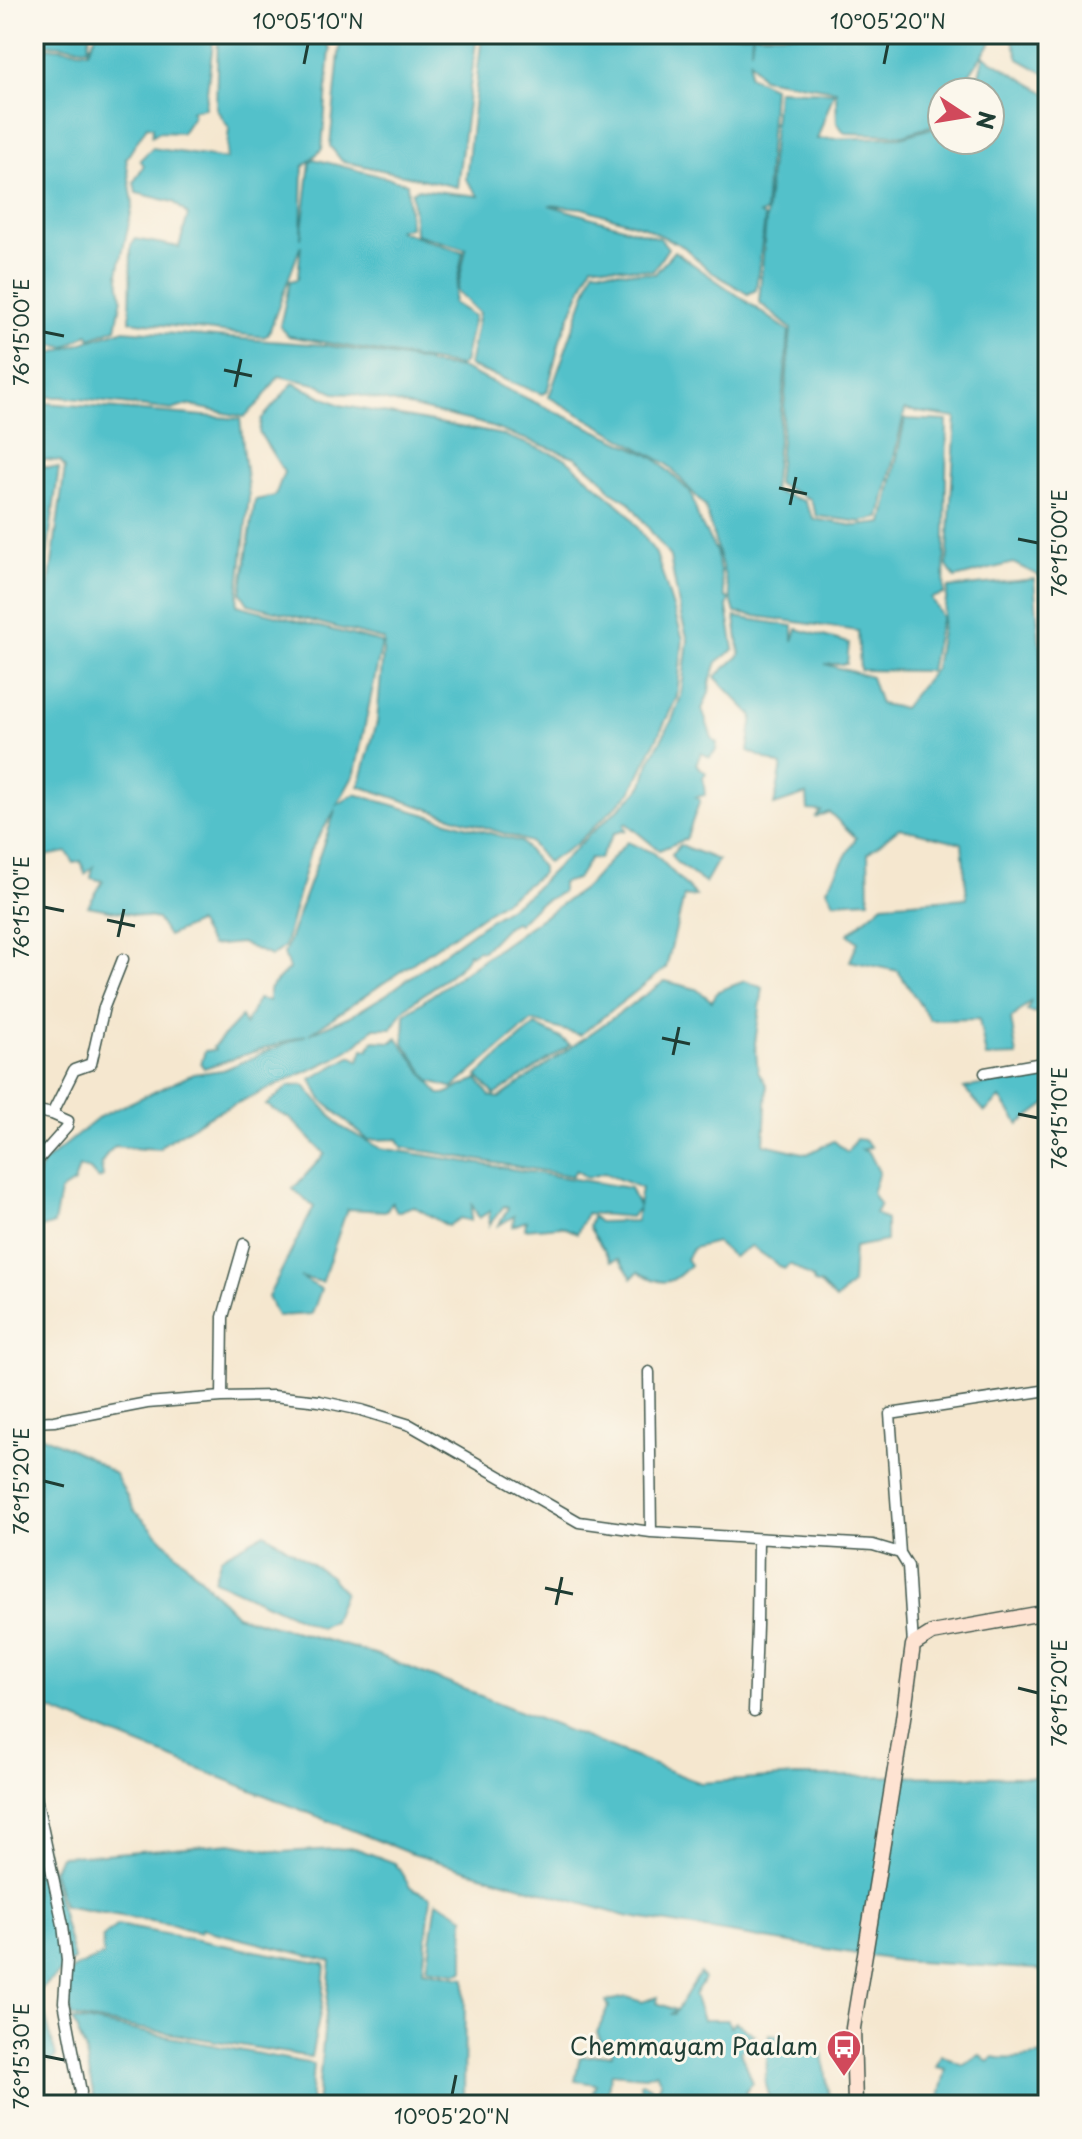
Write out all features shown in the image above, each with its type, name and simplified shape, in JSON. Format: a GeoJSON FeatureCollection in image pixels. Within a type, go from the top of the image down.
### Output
{"type":"FeatureCollection","features":[{"type":"Feature","properties":{"kind":"main road"},"geometry":{"type":"LineString","coordinates":[[855,2105],[853,2028],[913,1645],[932,1633],[1048,1612]]}},
{"type":"Feature","properties":{"kind":"street"},"geometry":{"type":"LineString","coordinates":[[52,1114],[74,1070],[91,1064],[104,1007],[123,959]]}},
{"type":"Feature","properties":{"kind":"street"},"geometry":{"type":"LineString","coordinates":[[985,1073],[1048,1062]]}},
{"type":"Feature","properties":{"kind":"street"},"geometry":{"type":"LineString","coordinates":[[34,1110],[68,1121],[67,1127],[34,1167]]}},
{"type":"Feature","properties":{"kind":"street"},"geometry":{"type":"LineString","coordinates":[[222,1397],[223,1317],[244,1244]]}},
{"type":"Feature","properties":{"kind":"street"},"geometry":{"type":"LineString","coordinates":[[1048,1367],[1048,1377]]}},
{"type":"Feature","properties":{"kind":"street"},"geometry":{"type":"LineString","coordinates":[[649,1372],[651,1532]]}},
{"type":"Feature","properties":{"kind":"street"},"geometry":{"type":"LineString","coordinates":[[913,1645],[908,1566],[900,1553],[890,1414],[1048,1390]]}},
{"type":"Feature","properties":{"kind":"street"},"geometry":{"type":"LineString","coordinates":[[36,1422],[147,1403],[222,1397],[273,1396],[319,1401],[410,1425],[579,1522],[651,1532],[873,1545],[900,1553]]}},
{"type":"Feature","properties":{"kind":"street"},"geometry":{"type":"LineString","coordinates":[[754,1711],[758,1540]]}},
{"type":"Feature","properties":{"kind":"street"},"geometry":{"type":"LineString","coordinates":[[34,1788],[63,1925],[67,1960],[64,2002],[81,2092],[78,2105]]}},
{"type":"Feature","properties":{"kind":"water"},"geometry":{"type":"Polygon","coordinates":[[[34,34],[90,34],[88,48],[38,43],[34,68],[34,34]]]}},
{"type":"Feature","properties":{"kind":"water"},"geometry":{"type":"Polygon","coordinates":[[[96,34],[214,34],[205,108],[191,111],[194,115],[182,133],[159,132],[152,136],[153,127],[147,126],[126,159],[133,204],[118,273],[122,298],[116,328],[91,338],[88,334],[66,347],[34,343],[34,145],[40,56],[47,47],[88,51],[96,34]]]}},
{"type":"Feature","properties":{"kind":"water"},"geometry":{"type":"Polygon","coordinates":[[[218,34],[328,34],[330,49],[322,149],[303,167],[301,239],[310,162],[314,159],[407,183],[410,228],[397,230],[463,252],[453,303],[474,316],[464,363],[460,366],[288,336],[280,326],[290,281],[298,279],[301,245],[268,335],[263,337],[130,321],[131,245],[136,239],[179,247],[188,215],[174,202],[136,193],[134,182],[144,165],[140,160],[152,148],[226,159],[229,128],[216,108],[218,34]]]}},
{"type":"Feature","properties":{"kind":"water"},"geometry":{"type":"Polygon","coordinates":[[[341,34],[477,34],[457,187],[342,161],[330,146],[341,34]]]}},
{"type":"Feature","properties":{"kind":"water"},"geometry":{"type":"Polygon","coordinates":[[[482,34],[752,34],[751,50],[753,34],[992,34],[990,44],[968,76],[926,76],[926,127],[904,135],[845,133],[837,123],[836,90],[762,78],[750,61],[749,76],[773,87],[765,213],[760,214],[765,218],[756,290],[748,294],[710,271],[684,247],[644,227],[582,208],[549,205],[660,238],[668,248],[653,271],[592,264],[561,337],[547,392],[542,394],[469,366],[479,313],[457,291],[466,249],[415,234],[412,192],[417,189],[479,196],[466,179],[482,34]]]}},
{"type":"Feature","properties":{"kind":"water"},"geometry":{"type":"Polygon","coordinates":[[[1011,34],[1048,34],[1048,75],[1019,59],[1011,34]]]}},
{"type":"Feature","properties":{"kind":"water"},"geometry":{"type":"Polygon","coordinates":[[[984,56],[1048,94],[1048,701],[1042,577],[1013,563],[955,578],[947,566],[956,418],[905,410],[880,518],[860,522],[817,516],[810,499],[777,484],[791,329],[759,302],[777,90],[834,92],[817,139],[901,137],[926,130],[926,156],[1006,156],[1006,76],[978,76],[984,56]]]}},
{"type":"Feature","properties":{"kind":"water"},"geometry":{"type":"Polygon","coordinates":[[[674,251],[789,331],[773,491],[804,501],[814,519],[856,526],[883,523],[905,419],[947,421],[944,594],[931,598],[942,617],[930,671],[860,670],[858,631],[735,613],[705,506],[667,464],[549,397],[594,269],[655,274],[674,251]]]}},
{"type":"Feature","properties":{"kind":"water"},"geometry":{"type":"Polygon","coordinates":[[[122,330],[324,345],[461,368],[647,454],[691,493],[699,520],[716,551],[725,597],[729,599],[727,607],[734,649],[717,662],[702,709],[712,738],[717,743],[710,757],[701,753],[696,764],[706,773],[703,777],[705,795],[696,797],[700,800],[686,839],[659,850],[626,823],[626,830],[614,833],[599,859],[590,858],[577,879],[562,883],[562,892],[537,905],[518,924],[515,922],[507,926],[483,951],[469,953],[451,974],[405,1009],[392,1028],[374,1028],[334,1059],[213,1114],[160,1149],[115,1146],[101,1164],[103,1177],[98,1179],[90,1170],[79,1167],[74,1183],[60,1192],[54,1224],[39,1229],[40,1251],[34,1253],[34,1186],[42,1164],[101,1116],[193,1074],[223,1070],[306,1035],[204,1068],[201,1064],[205,1051],[215,1050],[213,1047],[241,1017],[245,1025],[258,999],[269,1001],[269,989],[289,969],[284,954],[336,809],[310,851],[284,947],[271,956],[241,943],[211,946],[197,923],[168,936],[157,919],[88,906],[103,881],[91,878],[93,867],[85,874],[81,861],[74,863],[67,852],[45,856],[38,844],[34,848],[34,696],[65,468],[60,461],[34,459],[34,402],[240,419],[249,497],[237,605],[382,643],[355,773],[337,805],[355,794],[521,842],[542,867],[542,873],[521,889],[309,1034],[354,1014],[387,994],[529,894],[633,796],[643,785],[649,762],[681,696],[688,640],[670,557],[629,502],[612,492],[601,478],[575,457],[480,423],[353,394],[334,393],[320,385],[279,376],[244,417],[187,405],[172,410],[62,397],[34,397],[34,345],[50,347],[52,353],[122,330]]]}},
{"type":"Feature","properties":{"kind":"water"},"geometry":{"type":"Polygon","coordinates":[[[293,383],[340,405],[503,435],[565,458],[626,511],[656,554],[683,639],[677,697],[631,792],[576,844],[547,863],[530,842],[359,786],[377,722],[384,640],[248,604],[241,593],[255,500],[275,496],[284,472],[259,432],[261,420],[293,383]]]}},
{"type":"Feature","properties":{"kind":"water"},"geometry":{"type":"Polygon","coordinates":[[[34,466],[59,468],[34,649],[34,466]]]}},
{"type":"Feature","properties":{"kind":"water"},"geometry":{"type":"Polygon","coordinates":[[[1034,579],[1048,740],[1048,1013],[1027,1011],[1031,1001],[1011,1019],[1017,1056],[986,1057],[979,1019],[930,1020],[898,971],[850,961],[858,942],[848,934],[883,904],[967,898],[962,843],[899,828],[868,853],[869,900],[834,902],[827,889],[856,838],[829,812],[815,818],[821,811],[808,810],[807,794],[774,805],[782,766],[748,751],[753,716],[715,677],[740,655],[735,617],[793,626],[793,641],[797,629],[849,643],[847,664],[825,664],[871,677],[880,704],[903,708],[935,668],[948,588],[1034,579]]]}},
{"type":"Feature","properties":{"kind":"water"},"geometry":{"type":"Polygon","coordinates":[[[627,842],[654,853],[696,896],[684,897],[666,968],[580,1035],[532,1021],[453,1088],[430,1081],[404,1043],[405,1014],[587,886],[627,842]]]}},
{"type":"Feature","properties":{"kind":"water"},"geometry":{"type":"Polygon","coordinates":[[[680,845],[718,860],[705,883],[671,855],[680,845]]]}},
{"type":"Feature","properties":{"kind":"water"},"geometry":{"type":"Polygon","coordinates":[[[665,981],[696,989],[712,1001],[718,991],[745,981],[763,988],[755,1043],[758,1071],[767,1086],[764,1144],[807,1154],[834,1141],[847,1152],[856,1139],[864,1140],[871,1147],[862,1150],[869,1152],[879,1172],[872,1193],[880,1205],[875,1213],[886,1220],[886,1241],[854,1247],[852,1284],[836,1300],[821,1285],[790,1264],[784,1269],[751,1246],[733,1257],[716,1242],[693,1248],[686,1259],[690,1265],[671,1280],[660,1281],[638,1272],[632,1278],[619,1259],[611,1261],[589,1227],[592,1216],[599,1222],[636,1221],[638,1208],[631,1217],[587,1213],[577,1233],[561,1226],[525,1229],[526,1221],[513,1226],[514,1216],[499,1225],[508,1208],[504,1206],[489,1225],[490,1211],[479,1218],[472,1205],[471,1221],[460,1218],[448,1226],[413,1206],[397,1212],[392,1202],[386,1211],[347,1209],[322,1282],[300,1277],[321,1289],[312,1314],[277,1316],[268,1297],[314,1207],[293,1189],[325,1154],[292,1120],[266,1105],[289,1086],[304,1085],[341,1127],[380,1148],[630,1188],[638,1206],[641,1188],[604,1173],[587,1178],[576,1170],[572,1176],[402,1147],[398,1139],[368,1140],[322,1100],[311,1079],[352,1056],[359,1061],[363,1049],[368,1050],[373,1041],[392,1042],[397,1038],[439,1094],[477,1079],[490,1096],[499,1098],[665,981]]]}},
{"type":"Feature","properties":{"kind":"water"},"geometry":{"type":"Polygon","coordinates":[[[535,1025],[570,1045],[495,1095],[477,1076],[535,1025]]]}},
{"type":"Feature","properties":{"kind":"water"},"geometry":{"type":"Polygon","coordinates":[[[1048,1073],[1048,1103],[1019,1124],[1000,1098],[985,1112],[964,1088],[1048,1073]]]}},
{"type":"Feature","properties":{"kind":"water"},"geometry":{"type":"Polygon","coordinates":[[[34,1432],[86,1456],[115,1474],[134,1510],[236,1615],[375,1654],[700,1783],[796,1776],[1048,1777],[1048,1970],[900,1961],[625,1916],[409,1853],[34,1703],[34,1432]]]}},
{"type":"Feature","properties":{"kind":"water"},"geometry":{"type":"Polygon","coordinates":[[[265,1533],[330,1576],[344,1592],[333,1621],[320,1628],[214,1580],[221,1557],[265,1533]]]}},
{"type":"Feature","properties":{"kind":"water"},"geometry":{"type":"Polygon","coordinates":[[[34,1808],[74,1960],[34,1993],[34,1808]]]}},
{"type":"Feature","properties":{"kind":"water"},"geometry":{"type":"Polygon","coordinates":[[[231,1843],[281,1852],[355,1848],[395,1863],[410,1887],[431,1897],[423,1970],[465,1978],[464,2105],[317,2105],[331,1961],[201,1929],[200,1933],[174,1925],[63,1906],[53,1871],[60,1856],[231,1843]]]}},
{"type":"Feature","properties":{"kind":"water"},"geometry":{"type":"Polygon","coordinates":[[[437,1901],[464,1917],[464,1971],[458,1973],[427,1968],[437,1901]]]}},
{"type":"Feature","properties":{"kind":"water"},"geometry":{"type":"Polygon","coordinates":[[[117,1925],[325,1964],[322,2004],[311,2057],[72,2017],[64,1979],[75,1968],[102,1956],[103,1937],[117,1925]]]}},
{"type":"Feature","properties":{"kind":"water"},"geometry":{"type":"Polygon","coordinates":[[[700,1973],[704,1979],[694,1995],[703,2020],[728,2020],[730,2027],[736,2022],[755,2035],[744,2037],[751,2042],[741,2051],[753,2083],[745,2091],[753,2105],[643,2105],[640,2084],[642,2082],[657,2091],[661,2082],[656,2072],[645,2076],[611,2073],[605,2105],[591,2105],[596,2084],[575,2081],[580,2057],[612,2054],[613,2043],[601,2041],[597,2032],[609,2007],[606,2001],[627,1997],[642,2002],[658,1997],[657,2003],[675,2010],[671,2014],[674,2014],[700,1973]]]}},
{"type":"Feature","properties":{"kind":"water"},"geometry":{"type":"Polygon","coordinates":[[[34,2003],[42,2004],[56,2056],[51,2062],[36,2054],[34,2003]]]}},
{"type":"Feature","properties":{"kind":"water"},"geometry":{"type":"Polygon","coordinates":[[[72,2020],[313,2064],[310,2105],[95,2105],[85,2049],[72,2020]]]}},
{"type":"Feature","properties":{"kind":"water"},"geometry":{"type":"Polygon","coordinates":[[[769,2034],[782,2036],[778,2038],[782,2043],[798,2054],[823,2054],[830,2105],[771,2105],[765,2085],[769,2034]]]}},
{"type":"Feature","properties":{"kind":"water"},"geometry":{"type":"Polygon","coordinates":[[[941,2055],[962,2065],[980,2055],[989,2062],[993,2057],[1048,2055],[1048,2105],[945,2105],[949,2097],[939,2096],[946,2069],[936,2067],[941,2055]]]}},
{"type":"Feature","properties":{"kind":"place","name":"Chemmayam Paalam"},"geometry":{"type":"Point","coordinates":[844,2078]}}]}
